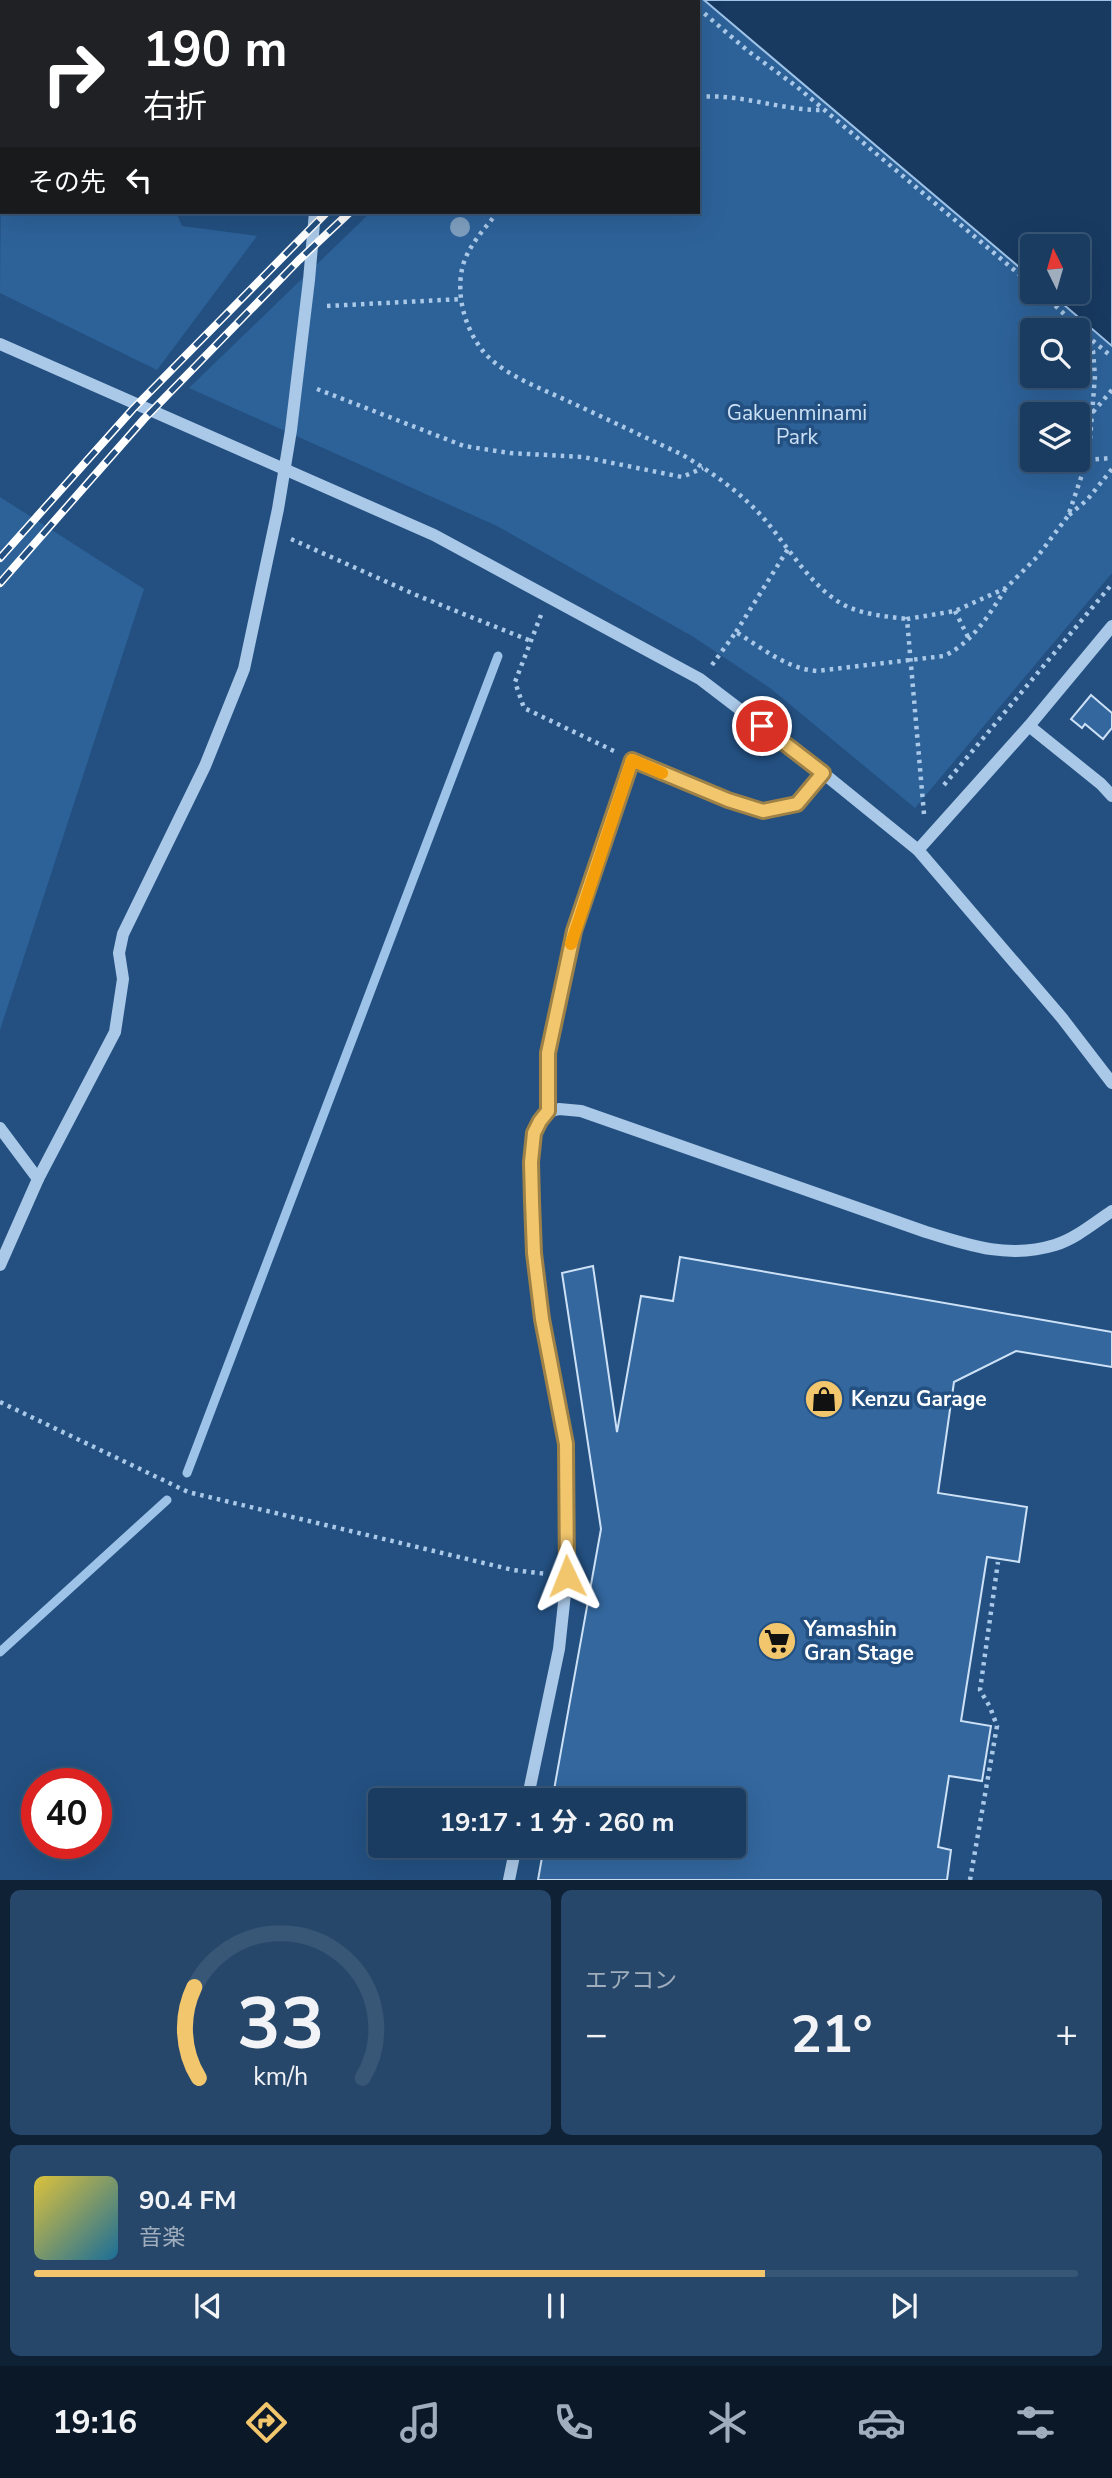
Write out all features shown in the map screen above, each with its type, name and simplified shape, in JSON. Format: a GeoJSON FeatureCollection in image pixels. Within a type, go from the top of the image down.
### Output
{"type":"FeatureCollection","features":[{"type":"Feature","properties":{"kind":"street"},"geometry":{"type":"LineString","coordinates":[[0,1265],[38,1180],[115,1032],[123,979],[119,953],[122,934],[205,766],[244,669],[285,469],[314,214]]}},
{"type":"Feature","properties":{"kind":"street"},"geometry":{"type":"LineString","coordinates":[[0,344],[434,535],[700,679],[918,850],[1062,1018],[1112,1083]]}},
{"type":"Feature","properties":{"kind":"street"},"geometry":{"type":"LineString","coordinates":[[918,850],[1029,726],[1112,626]]}},
{"type":"Feature","properties":{"kind":"street"},"geometry":{"type":"LineString","coordinates":[[1029,726],[1112,796]]}},
{"type":"Feature","properties":{"kind":"street"},"geometry":{"type":"LineString","coordinates":[[530,1788],[559,1649],[567,1576],[566,1444],[542,1319],[534,1253],[531,1162],[534,1133],[548,1111],[548,1053],[574,931],[632,760],[728,800],[763,811],[797,804],[823,773]]}},
{"type":"Feature","properties":{"kind":"street"},"geometry":{"type":"LineString","coordinates":[[548,1111],[581,1111],[926,1232],[967,1245],[1008,1253],[1056,1245],[1112,1211]]}},
{"type":"Feature","properties":{"kind":"street"},"geometry":{"type":"LineString","coordinates":[[0,1128],[38,1180]]}},
{"type":"Feature","properties":{"kind":"street"},"geometry":{"type":"LineString","coordinates":[[509,1880],[514,1858]]}},
{"type":"Feature","properties":{"kind":"path"},"geometry":{"type":"LineString","coordinates":[[700,10],[825,110],[1020,275]]}},
{"type":"Feature","properties":{"kind":"path"},"geometry":{"type":"LineString","coordinates":[[700,97],[736,98],[802,110],[825,110]]}},
{"type":"Feature","properties":{"kind":"path"},"geometry":{"type":"LineString","coordinates":[[496,214],[480,234],[463,265],[460,282],[463,314],[469,328],[481,347],[500,366],[704,467],[757,510],[818,584],[843,604],[873,615],[907,619],[955,611],[1006,588]]}},
{"type":"Feature","properties":{"kind":"path"},"geometry":{"type":"LineString","coordinates":[[343,305],[461,299]]}},
{"type":"Feature","properties":{"kind":"path"},"geometry":{"type":"LineString","coordinates":[[1054,304],[1068,318]]}},
{"type":"Feature","properties":{"kind":"path"},"geometry":{"type":"LineString","coordinates":[[1090,338],[1112,357]]}},
{"type":"Feature","properties":{"kind":"path"},"geometry":{"type":"LineString","coordinates":[[1090,345],[1095,376],[1090,432]]}},
{"type":"Feature","properties":{"kind":"path"},"geometry":{"type":"LineString","coordinates":[[297,381],[464,446],[510,453],[583,457],[682,477],[704,467]]}},
{"type":"Feature","properties":{"kind":"path"},"geometry":{"type":"LineString","coordinates":[[1092,413],[1112,390]]}},
{"type":"Feature","properties":{"kind":"path"},"geometry":{"type":"LineString","coordinates":[[1090,460],[1112,458]]}},
{"type":"Feature","properties":{"kind":"path"},"geometry":{"type":"LineString","coordinates":[[737,632],[802,670],[817,671],[944,656],[961,648],[981,626],[1006,588],[1037,557],[1068,516],[1087,500],[1112,469]]}},
{"type":"Feature","properties":{"kind":"path"},"geometry":{"type":"LineString","coordinates":[[1068,516],[1083,472]]}},
{"type":"Feature","properties":{"kind":"path"},"geometry":{"type":"LineString","coordinates":[[273,531],[416,595],[531,641]]}},
{"type":"Feature","properties":{"kind":"path"},"geometry":{"type":"LineString","coordinates":[[700,679],[737,632],[788,549]]}},
{"type":"Feature","properties":{"kind":"path"},"geometry":{"type":"LineString","coordinates":[[942,788],[1112,584]]}},
{"type":"Feature","properties":{"kind":"path"},"geometry":{"type":"LineString","coordinates":[[548,597],[515,682],[524,709],[632,760]]}},
{"type":"Feature","properties":{"kind":"path"},"geometry":{"type":"LineString","coordinates":[[955,611],[969,639]]}},
{"type":"Feature","properties":{"kind":"path"},"geometry":{"type":"LineString","coordinates":[[907,619],[925,819],[937,830]]}},
{"type":"Feature","properties":{"kind":"path"},"geometry":{"type":"LineString","coordinates":[[924,810],[933,799]]}},
{"type":"Feature","properties":{"kind":"path"},"geometry":{"type":"LineString","coordinates":[[0,1402],[188,1492],[513,1570],[567,1576]]}},
{"type":"Feature","properties":{"kind":"path"},"geometry":{"type":"LineString","coordinates":[[970,1880],[997,1726],[980,1690],[998,1562]]}},
{"type":"Feature","properties":{"kind":"green space","name":"Gakuenminami Park"},"geometry":{"type":"Polygon","coordinates":[[[700,0],[704,0],[1020,268],[1020,304],[1063,304],[1079,318],[1020,318],[1020,388],[1090,388],[1090,327],[1112,346],[1112,573],[915,808],[770,688],[692,636],[497,526],[189,388],[369,214],[700,214],[700,0]]]}},
{"type":"Feature","properties":{"kind":"green space"},"geometry":{"type":"Polygon","coordinates":[[[1,214],[177,214],[182,226],[257,236],[157,370],[0,293],[1,214]]]}},
{"type":"Feature","properties":{"kind":"green space"},"geometry":{"type":"Polygon","coordinates":[[[0,497],[144,589],[0,1030],[0,497]]]}},
{"type":"Feature","properties":{"kind":"shaded area"},"geometry":{"type":"Polygon","coordinates":[[[704,0],[1112,0],[1112,346],[1090,327],[1090,318],[1079,318],[1063,304],[1090,304],[1090,234],[1020,234],[1020,268],[704,0]]]}},
{"type":"Feature","properties":{"kind":"building"},"geometry":{"type":"Polygon","coordinates":[[[1091,695],[1112,713],[1112,728],[1103,739],[1085,724],[1082,728],[1071,719],[1091,695]]]}},
{"type":"Feature","properties":{"kind":"building","name":"Yamashin Gran Stage"},"geometry":{"type":"Polygon","coordinates":[[[680,1257],[1112,1332],[1112,1367],[1016,1351],[954,1382],[938,1493],[1027,1507],[1019,1562],[987,1557],[961,1721],[991,1726],[982,1781],[949,1776],[938,1847],[951,1850],[947,1880],[538,1880],[542,1858],[746,1858],[746,1788],[554,1788],[601,1529],[562,1273],[593,1266],[617,1432],[641,1296],[673,1301],[680,1257]]]}},
{"type":"Feature","properties":{"kind":"waterway"},"geometry":{"type":"LineString","coordinates":[[187,1473],[498,656]]}},
{"type":"Feature","properties":{"kind":"waterway"},"geometry":{"type":"LineString","coordinates":[[0,1652],[167,1500]]}},
{"type":"Feature","properties":{"kind":"railway"},"geometry":{"type":"LineString","coordinates":[[0,558],[133,409],[325,214]]}},
{"type":"Feature","properties":{"kind":"railway"},"geometry":{"type":"LineString","coordinates":[[0,583],[144,419],[299,260],[348,214]]}},
{"type":"Feature","properties":{"kind":"slow traffic"},"geometry":{"type":"LineString","coordinates":[[571,944],[632,760],[662,773]]}},
{"type":"Feature","properties":{"kind":"place","name":"Kenzu Garage"},"geometry":{"type":"Point","coordinates":[824,1399]}},
{"type":"Feature","properties":{"kind":"place","name":"Yamashin Gran Stage"},"geometry":{"type":"Point","coordinates":[777,1641]}},
{"type":"Feature","properties":{"kind":"route"},"geometry":{"type":"LineString","coordinates":[[567,1576],[566,1444],[536,1275],[531,1162],[534,1133],[548,1111],[548,1053],[574,931],[632,760],[728,800],[763,811],[797,804],[823,773],[762,726]]}}]}
